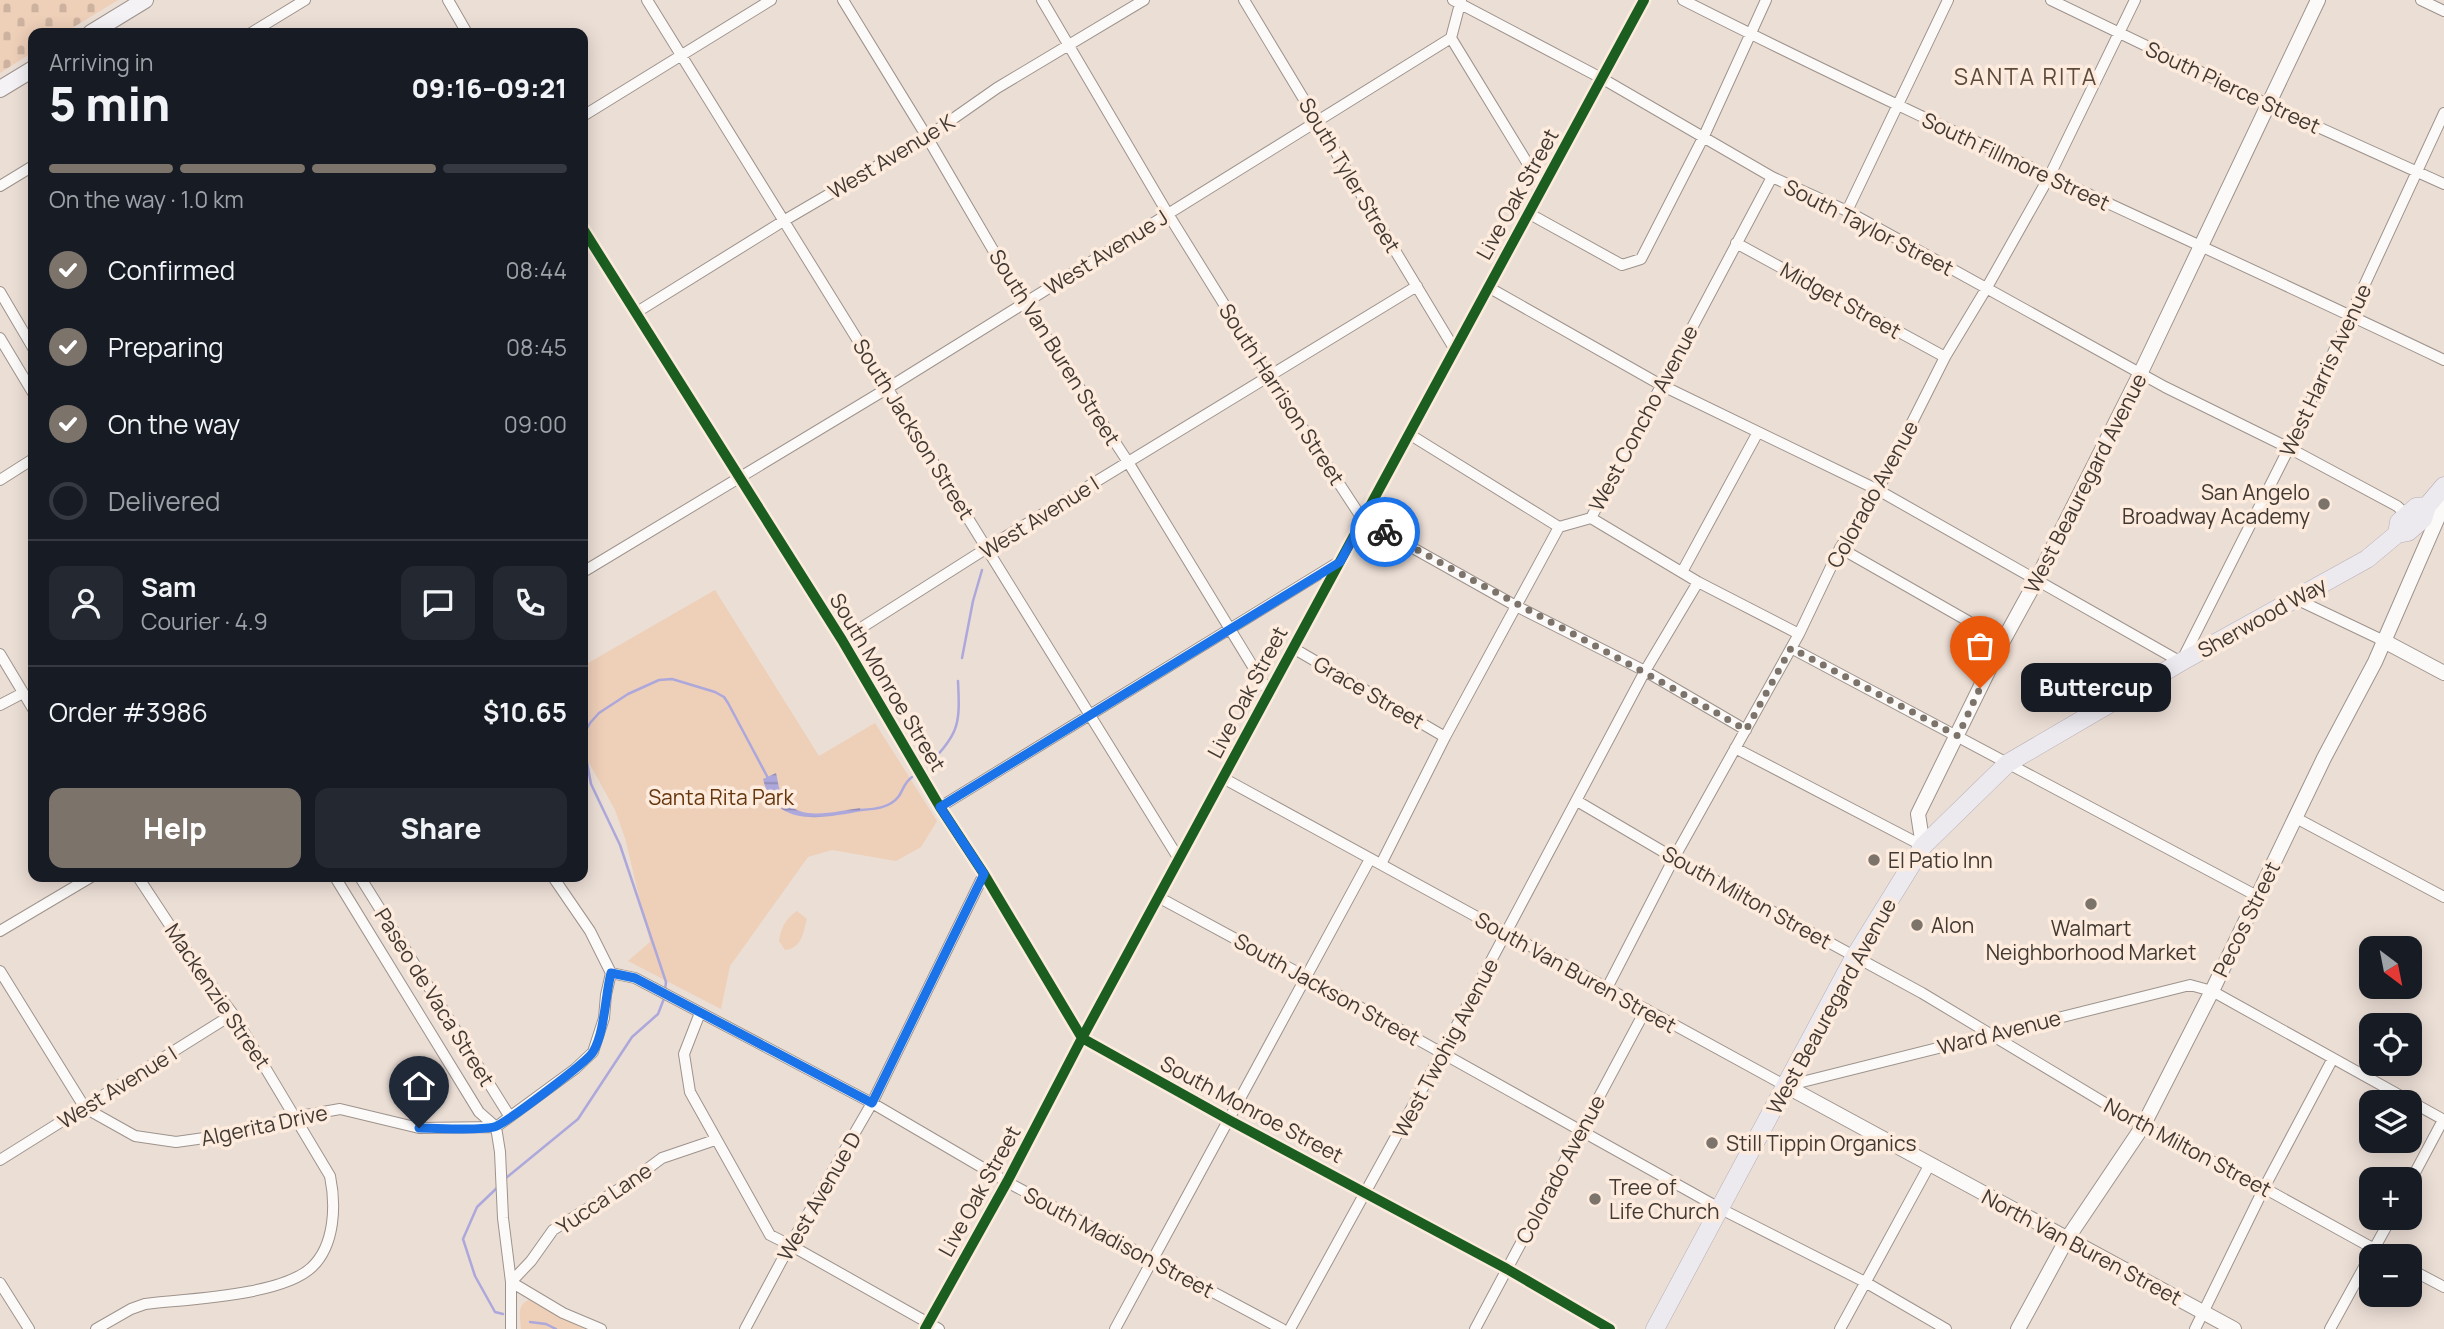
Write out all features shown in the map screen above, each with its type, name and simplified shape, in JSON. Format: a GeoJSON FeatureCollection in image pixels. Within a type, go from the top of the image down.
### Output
{"type":"FeatureCollection","features":[{"type":"Feature","properties":{"kind":"main road"},"geometry":{"type":"LineString","coordinates":[[99,28],[145,0]]}},
{"type":"Feature","properties":{"kind":"main road"},"geometry":{"type":"LineString","coordinates":[[0,89],[28,72]]}},
{"type":"Feature","properties":{"kind":"main road"},"geometry":{"type":"LineString","coordinates":[[2407,515],[2436,495]]}},
{"type":"Feature","properties":{"kind":"main road","name":"Sherwood Way"},"geometry":{"type":"LineString","coordinates":[[1923,846],[2008,763],[2181,662],[2367,559],[2398,534],[2408,532],[2423,519],[2436,495]]}},
{"type":"Feature","properties":{"kind":"main road","name":"Sherwood Way"},"geometry":{"type":"LineString","coordinates":[[2398,534],[2399,522],[2407,515]]}},
{"type":"Feature","properties":{"kind":"main road","name":"West Beauregard Avenue"},"geometry":{"type":"LineString","coordinates":[[1655,1329],[1855,956],[1923,846]]}},
{"type":"Feature","properties":{"kind":"street"},"geometry":{"type":"LineString","coordinates":[[259,28],[305,0]]}},
{"type":"Feature","properties":{"kind":"street"},"geometry":{"type":"LineString","coordinates":[[449,0],[464,28]]}},
{"type":"Feature","properties":{"kind":"street","name":"South Jackson Street"},"geometry":{"type":"LineString","coordinates":[[647,0],[1179,859]]}},
{"type":"Feature","properties":{"kind":"street"},"geometry":{"type":"LineString","coordinates":[[588,114],[771,0]]}},
{"type":"Feature","properties":{"kind":"street","name":"South Van Buren Street"},"geometry":{"type":"LineString","coordinates":[[842,0],[927,136],[1024,303],[1128,462],[1269,693]]}},
{"type":"Feature","properties":{"kind":"street","name":"South Harrison Street"},"geometry":{"type":"LineString","coordinates":[[1042,0],[1168,214],[1268,375],[1363,520],[1516,606],[1645,671],[1746,730]]}},
{"type":"Feature","properties":{"kind":"street","name":"West Avenue K"},"geometry":{"type":"LineString","coordinates":[[637,312],[927,136],[1068,44],[1144,0]]}},
{"type":"Feature","properties":{"kind":"street","name":"South Tyler Street"},"geometry":{"type":"LineString","coordinates":[[1244,0],[1455,350]]}},
{"type":"Feature","properties":{"kind":"street","name":"Live Oak Street"},"geometry":{"type":"LineString","coordinates":[[927,1326],[1644,0]]}},
{"type":"Feature","properties":{"kind":"street","name":"South Fillmore Street"},"geometry":{"type":"LineString","coordinates":[[1683,0],[1896,105],[2444,360]]}},
{"type":"Feature","properties":{"kind":"street"},"geometry":{"type":"LineString","coordinates":[[1528,214],[1622,265],[1641,259],[1704,136],[1766,0]]}},
{"type":"Feature","properties":{"kind":"street"},"geometry":{"type":"LineString","coordinates":[[1847,211],[1948,0]]}},
{"type":"Feature","properties":{"kind":"street","name":"South Pierce Street"},"geometry":{"type":"LineString","coordinates":[[2051,0],[2267,104],[2444,184]]}},
{"type":"Feature","properties":{"kind":"street","name":"Colorado Avenue"},"geometry":{"type":"LineString","coordinates":[[1607,988],[1674,858],[1799,634],[1840,548],[1878,490],[1945,357],[2049,177],[2135,0]]}},
{"type":"Feature","properties":{"kind":"street","name":"West Beauregard Avenue"},"geometry":{"type":"LineString","coordinates":[[1923,846],[1918,814],[2141,372],[2318,0]]}},
{"type":"Feature","properties":{"kind":"street"},"geometry":{"type":"LineString","coordinates":[[2421,0],[2444,11]]}},
{"type":"Feature","properties":{"kind":"street"},"geometry":{"type":"LineString","coordinates":[[1458,1],[1451,38],[1542,187]]}},
{"type":"Feature","properties":{"kind":"street","name":"South Taylor Street"},"geometry":{"type":"LineString","coordinates":[[1458,1],[1603,79],[1772,177],[1847,211],[2165,387],[2289,448],[2397,506],[2407,515]]}},
{"type":"Feature","properties":{"kind":"street","name":"West Avenue J"},"geometry":{"type":"LineString","coordinates":[[588,569],[888,388],[1451,38]]}},
{"type":"Feature","properties":{"kind":"street","name":"West Harris Avenue"},"geometry":{"type":"LineString","coordinates":[[2181,662],[2289,448],[2444,113]]}},
{"type":"Feature","properties":{"kind":"street"},"geometry":{"type":"LineString","coordinates":[[0,186],[28,169]]}},
{"type":"Feature","properties":{"kind":"street","name":"West Concho Avenue"},"geometry":{"type":"LineString","coordinates":[[1559,527],[1591,517],[1772,177]]}},
{"type":"Feature","properties":{"kind":"street","name":"South Monroe Street"},"geometry":{"type":"LineString","coordinates":[[588,237],[842,640],[940,807],[984,874],[1082,1038],[1228,1120],[1507,1269],[1610,1329]]}},
{"type":"Feature","properties":{"kind":"street","name":"Midget Street"},"geometry":{"type":"LineString","coordinates":[[1737,243],[1945,357]]}},
{"type":"Feature","properties":{"kind":"street","name":"West Avenue I"},"geometry":{"type":"LineString","coordinates":[[842,640],[1268,375],[1417,286]]}},
{"type":"Feature","properties":{"kind":"street"},"geometry":{"type":"LineString","coordinates":[[1488,287],[1661,385],[1878,490],[2181,662]]}},
{"type":"Feature","properties":{"kind":"street"},"geometry":{"type":"LineString","coordinates":[[0,292],[28,340]]}},
{"type":"Feature","properties":{"kind":"street"},"geometry":{"type":"LineString","coordinates":[[0,338],[28,385]]}},
{"type":"Feature","properties":{"kind":"street"},"geometry":{"type":"LineString","coordinates":[[1682,572],[1758,432]]}},
{"type":"Feature","properties":{"kind":"street"},"geometry":{"type":"LineString","coordinates":[[1381,864],[1559,527],[1409,434]]}},
{"type":"Feature","properties":{"kind":"street"},"geometry":{"type":"LineString","coordinates":[[0,480],[28,462]]}},
{"type":"Feature","properties":{"kind":"street","name":"Pecos Street"},"geometry":{"type":"LineString","coordinates":[[2018,1329],[2067,1239],[2143,1126],[2212,990],[2324,758],[2375,662],[2382,640],[2439,515],[2436,495]]}},
{"type":"Feature","properties":{"kind":"street"},"geometry":{"type":"LineString","coordinates":[[1591,517],[1698,582],[1799,634]]}},
{"type":"Feature","properties":{"kind":"street"},"geometry":{"type":"LineString","coordinates":[[1840,548],[2003,641]]}},
{"type":"Feature","properties":{"kind":"street"},"geometry":{"type":"LineString","coordinates":[[940,807],[1340,562]]}},
{"type":"Feature","properties":{"kind":"street","name":"West Twohig Avenue"},"geometry":{"type":"LineString","coordinates":[[1290,1329],[1507,933],[1645,671],[1698,582]]}},
{"type":"Feature","properties":{"kind":"street"},"geometry":{"type":"LineString","coordinates":[[2296,599],[2444,673]]}},
{"type":"Feature","properties":{"kind":"street","name":"Grace Street"},"geometry":{"type":"LineString","coordinates":[[1293,648],[1446,737]]}},
{"type":"Feature","properties":{"kind":"street"},"geometry":{"type":"LineString","coordinates":[[1791,648],[2256,896]]}},
{"type":"Feature","properties":{"kind":"street"},"geometry":{"type":"LineString","coordinates":[[0,654],[28,701]]}},
{"type":"Feature","properties":{"kind":"street"},"geometry":{"type":"LineString","coordinates":[[0,705],[23,693]]}},
{"type":"Feature","properties":{"kind":"street"},"geometry":{"type":"LineString","coordinates":[[1735,748],[1923,846]]}},
{"type":"Feature","properties":{"kind":"street","name":"South Van Buren Street"},"geometry":{"type":"LineString","coordinates":[[1223,778],[1930,1164]]}},
{"type":"Feature","properties":{"kind":"street","name":"South Milton Street"},"geometry":{"type":"LineString","coordinates":[[1577,802],[1991,1034]]}},
{"type":"Feature","properties":{"kind":"street"},"geometry":{"type":"LineString","coordinates":[[2296,818],[2444,896]]}},
{"type":"Feature","properties":{"kind":"street"},"geometry":{"type":"LineString","coordinates":[[1115,1329],[1370,859]]}},
{"type":"Feature","properties":{"kind":"street","name":"West Avenue D"},"geometry":{"type":"LineString","coordinates":[[745,1329],[872,1103],[984,874]]}},
{"type":"Feature","properties":{"kind":"street"},"geometry":{"type":"LineString","coordinates":[[0,931],[83,882]]}},
{"type":"Feature","properties":{"kind":"street","name":"Mackenzie Street"},"geometry":{"type":"LineString","coordinates":[[96,1329],[145,1304],[244,1292],[274,1286],[299,1277],[313,1266],[329,1238],[335,1198],[330,1175],[233,1014],[196,965],[141,882]]}},
{"type":"Feature","properties":{"kind":"street","name":"Paseo de Vaca Street"},"geometry":{"type":"LineString","coordinates":[[338,882],[479,1112],[496,1127]]}},
{"type":"Feature","properties":{"kind":"street","name":"Paseo de Vaca Street"},"geometry":{"type":"LineString","coordinates":[[363,882],[510,1117]]}},
{"type":"Feature","properties":{"kind":"street"},"geometry":{"type":"LineString","coordinates":[[511,1329],[511,1282],[496,1127],[575,1069],[593,1052],[604,1018],[611,973],[590,931],[556,882]]}},
{"type":"Feature","properties":{"kind":"street","name":"South Jackson Street"},"geometry":{"type":"LineString","coordinates":[[1158,897],[1306,976],[1721,1209],[1865,1282],[1946,1329]]}},
{"type":"Feature","properties":{"kind":"street"},"geometry":{"type":"LineString","coordinates":[[0,971],[85,1108]]}},
{"type":"Feature","properties":{"kind":"street","name":"South Madison Street"},"geometry":{"type":"LineString","coordinates":[[611,973],[635,978],[872,1103],[1007,1182],[1282,1329]]}},
{"type":"Feature","properties":{"kind":"street","name":"Ward Avenue"},"geometry":{"type":"LineString","coordinates":[[1786,1086],[2190,985],[2212,990]]}},
{"type":"Feature","properties":{"kind":"street"},"geometry":{"type":"LineString","coordinates":[[2212,990],[2332,1060],[2443,1120],[2418,1167]]}},
{"type":"Feature","properties":{"kind":"street","name":"Colorado Avenue"},"geometry":{"type":"LineString","coordinates":[[1475,1329],[1646,1009]]}},
{"type":"Feature","properties":{"kind":"street"},"geometry":{"type":"LineString","coordinates":[[700,1013],[684,1054],[690,1092],[770,1235],[927,1326],[939,1329]]}},
{"type":"Feature","properties":{"kind":"street","name":"West Avenue I"},"geometry":{"type":"LineString","coordinates":[[0,1160],[233,1014]]}},
{"type":"Feature","properties":{"kind":"street","name":"North Milton Street"},"geometry":{"type":"LineString","coordinates":[[1991,1034],[2143,1126],[2264,1188],[2363,1244]]}},
{"type":"Feature","properties":{"kind":"street"},"geometry":{"type":"LineString","coordinates":[[2195,1329],[2264,1188],[2332,1060]]}},
{"type":"Feature","properties":{"kind":"street","name":"Algerita Drive"},"geometry":{"type":"LineString","coordinates":[[85,1108],[135,1136],[176,1142],[233,1134],[296,1117],[340,1110],[419,1128],[496,1127]]}},
{"type":"Feature","properties":{"kind":"street","name":"Yucca Lane"},"geometry":{"type":"LineString","coordinates":[[511,1282],[531,1261],[553,1230],[627,1184],[662,1158],[715,1140]]}},
{"type":"Feature","properties":{"kind":"street"},"geometry":{"type":"LineString","coordinates":[[1840,1329],[1930,1164]]}},
{"type":"Feature","properties":{"kind":"street","name":"North Van Buren Street"},"geometry":{"type":"LineString","coordinates":[[1930,1164],[2234,1329]]}},
{"type":"Feature","properties":{"kind":"street"},"geometry":{"type":"LineString","coordinates":[[2422,1275],[2444,1287]]}},
{"type":"Feature","properties":{"kind":"street"},"geometry":{"type":"LineString","coordinates":[[2330,1329],[2359,1277]]}},
{"type":"Feature","properties":{"kind":"street"},"geometry":{"type":"LineString","coordinates":[[511,1282],[563,1313],[601,1329]]}},
{"type":"Feature","properties":{"kind":"street"},"geometry":{"type":"LineString","coordinates":[[0,1283],[29,1329]]}},
{"type":"Feature","properties":{"kind":"green space"},"geometry":{"type":"Polygon","coordinates":[[[0,0],[118,0],[72,28],[28,28],[28,55],[0,73],[0,0]]]}},
{"type":"Feature","properties":{"kind":"green space","name":"Santa Rita Park"},"geometry":{"type":"Polygon","coordinates":[[[715,590],[819,756],[875,723],[937,821],[921,847],[896,861],[832,850],[808,857],[730,966],[721,1009],[628,961],[650,942],[625,838],[615,810],[588,761],[588,663],[715,590]]]}},
{"type":"Feature","properties":{"kind":"green space"},"geometry":{"type":"Polygon","coordinates":[[[797,911],[807,919],[803,934],[795,946],[785,950],[779,941],[781,932],[797,911]]]}},
{"type":"Feature","properties":{"kind":"green space"},"geometry":{"type":"Polygon","coordinates":[[[532,1299],[585,1329],[521,1329],[521,1307],[532,1299]]]}},
{"type":"Feature","properties":{"kind":"shaded area"},"geometry":{"type":"Polygon","coordinates":[[[776,773],[782,795],[788,804],[797,810],[817,814],[860,808],[862,811],[817,817],[789,813],[778,806],[769,795],[763,779],[776,773]]]}},
{"type":"Feature","properties":{"kind":"waterway"},"geometry":{"type":"LineString","coordinates":[[962,658],[982,570]]}},
{"type":"Feature","properties":{"kind":"waterway"},"geometry":{"type":"LineString","coordinates":[[588,727],[599,713],[628,694],[659,680],[672,679],[724,697],[768,778]]}},
{"type":"Feature","properties":{"kind":"waterway"},"geometry":{"type":"LineString","coordinates":[[930,763],[953,735],[959,707],[958,681]]}},
{"type":"Feature","properties":{"kind":"waterway"},"geometry":{"type":"LineString","coordinates":[[588,768],[591,784],[620,845],[666,982],[665,990]]}},
{"type":"Feature","properties":{"kind":"waterway"},"geometry":{"type":"LineString","coordinates":[[861,810],[891,803],[912,777]]}},
{"type":"Feature","properties":{"kind":"waterway"},"geometry":{"type":"LineString","coordinates":[[506,1178],[578,1119],[632,1037],[658,1014],[665,996]]}},
{"type":"Feature","properties":{"kind":"waterway"},"geometry":{"type":"LineString","coordinates":[[499,1186],[477,1207],[463,1239],[475,1276],[495,1312],[503,1314]]}},
{"type":"Feature","properties":{"kind":"waterway"},"geometry":{"type":"LineString","coordinates":[[530,1322],[546,1324],[556,1329]]}},
{"type":"Feature","properties":{"kind":"cycle path"},"geometry":{"type":"LineString","coordinates":[[925,1329],[1007,1182],[1082,1038],[1644,0]]}},
{"type":"Feature","properties":{"kind":"cycle path"},"geometry":{"type":"LineString","coordinates":[[588,237],[842,640],[940,807],[984,874],[1082,1038],[1507,1269],[1610,1329]]}},
{"type":"Feature","properties":{"kind":"way so far"},"geometry":{"type":"LineString","coordinates":[[1385,532],[1516,606],[1645,671],[1746,730],[1791,648],[1958,736],[1980,688]]}},
{"type":"Feature","properties":{"kind":"place","name":"San Angelo Broadway Academy"},"geometry":{"type":"Point","coordinates":[2324,504]}},
{"type":"Feature","properties":{"kind":"place","name":"Buttercup"},"geometry":{"type":"Point","coordinates":[1980,688]}},
{"type":"Feature","properties":{"kind":"place","name":"El Patio Inn"},"geometry":{"type":"Point","coordinates":[1874,860]}},
{"type":"Feature","properties":{"kind":"place","name":"Walmart Neighborhood Market"},"geometry":{"type":"Point","coordinates":[2091,904]}},
{"type":"Feature","properties":{"kind":"place","name":"Alon"},"geometry":{"type":"Point","coordinates":[1917,925]}},
{"type":"Feature","properties":{"kind":"place","name":"Still Tippin Organics"},"geometry":{"type":"Point","coordinates":[1712,1143]}},
{"type":"Feature","properties":{"kind":"place","name":"Tree of Life Church"},"geometry":{"type":"Point","coordinates":[1595,1199]}},
{"type":"Feature","properties":{"kind":"district","name":"SANTA RITA"},"geometry":{"type":"Point","coordinates":[2026,76]}},
{"type":"Feature","properties":{"kind":"route"},"geometry":{"type":"LineString","coordinates":[[419,1128],[496,1127],[575,1069],[593,1052],[604,1018],[611,973],[635,978],[872,1103],[984,874],[940,807],[1340,562],[1363,520],[1385,532]]}}]}
